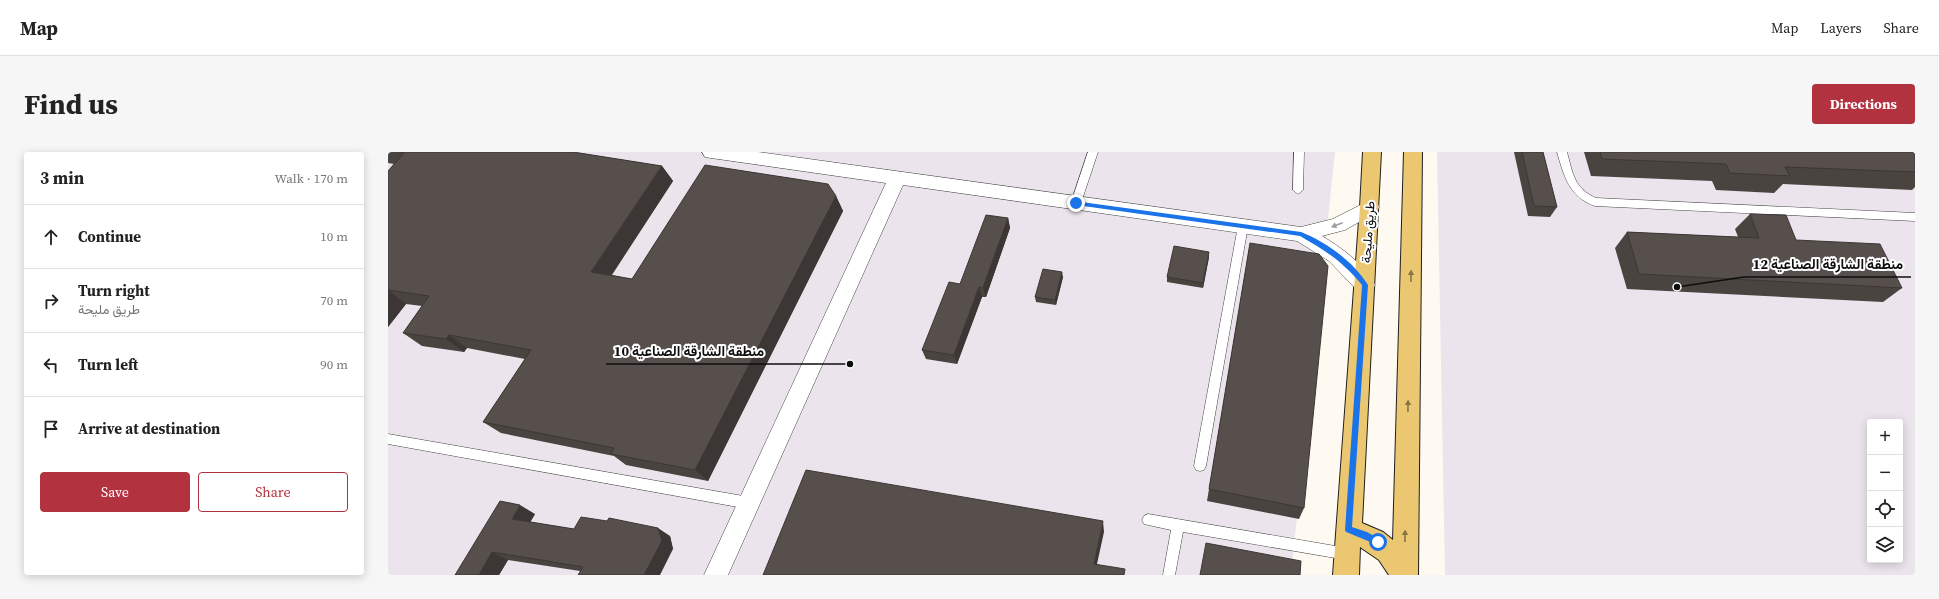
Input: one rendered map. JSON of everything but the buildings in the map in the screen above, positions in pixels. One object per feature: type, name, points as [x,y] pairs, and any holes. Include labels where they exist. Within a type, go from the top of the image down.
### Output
[{"type":"main road","name":"طريق مليحة","points":[[1346,575],[1370,207],[1372,152]]},
{"type":"main road","points":[[1403,575],[1413,152]]},
{"type":"main road","points":[[1349,530],[1364,534],[1378,542],[1390,553],[1403,575]]},
{"type":"street","points":[[711,152],[1301,234],[1330,250],[1343,260],[1365,285]]},
{"type":"street","points":[[716,575],[897,178]]},
{"type":"street","points":[[1301,234],[1338,225],[1370,207]]},
{"type":"lane","points":[[1076,203],[1093,152]]},
{"type":"lane","points":[[1298,190],[1299,152]]},
{"type":"lane","points":[[1562,152],[1571,185],[1580,195],[1595,202],[1915,217]]},
{"type":"lane","points":[[1200,466],[1243,226]]},
{"type":"lane","points":[[388,439],[749,503]]},
{"type":"lane","points":[[1148,520],[1347,554]]},
{"type":"lane","points":[[1169,575],[1178,525]]},
{"type":"shaded area","points":[[388,152],[1335,152],[1291,575],[388,575]]},
{"type":"shaded area","points":[[1437,152],[1915,152],[1915,575],[1445,575]]},
{"type":"place","name":"منطقة الشارقة الصناعية 12","points":[[1677,287]]},
{"type":"place","name":"منطقة الشارقة الصناعية 10","points":[[850,364]]},
{"type":"route","points":[[1076,203],[1301,234],[1330,250],[1343,260],[1354,272],[1365,285],[1349,530],[1364,534],[1378,542]]}]
